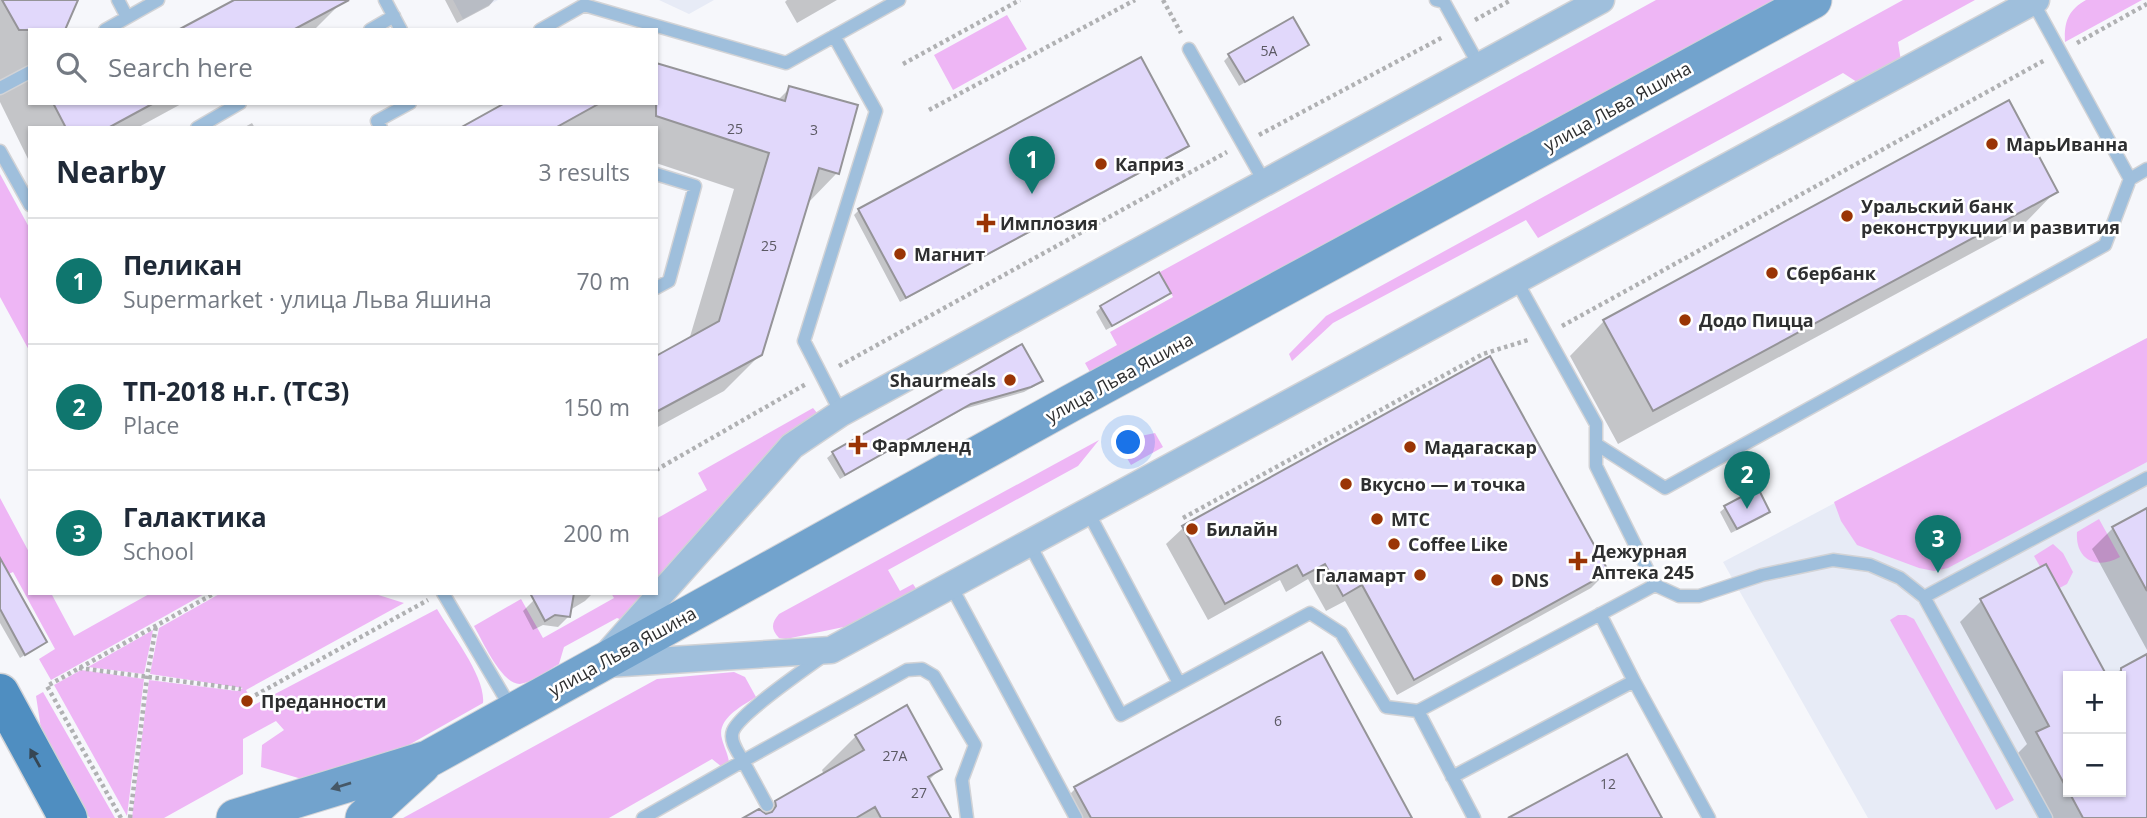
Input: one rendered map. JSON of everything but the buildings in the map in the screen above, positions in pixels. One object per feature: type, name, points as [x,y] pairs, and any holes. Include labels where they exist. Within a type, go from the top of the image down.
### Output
[{"type":"main road","name":"улица Льва Яшина","points":[[235,818],[428,759],[1083,396],[1812,0]]},
{"type":"main road","points":[[0,694],[68,818]]},
{"type":"main road","name":"улица Льва Яшина","points":[[364,818],[428,759]]},
{"type":"street","points":[[598,664],[792,446],[841,413],[1601,0]]},
{"type":"street","points":[[598,664],[831,650],[2035,1]]},
{"type":"lane","points":[[118,0],[127,17]]},
{"type":"lane","points":[[108,28],[158,0]]},
{"type":"lane","points":[[385,0],[400,28]]},
{"type":"lane","points":[[544,28],[584,5],[786,63],[899,0]]},
{"type":"lane","points":[[1436,0],[1444,2],[1480,67]]},
{"type":"lane","points":[[2035,1],[2130,179]]},
{"type":"lane","points":[[373,28],[394,16]]},
{"type":"lane","points":[[834,36],[876,111],[804,341],[841,413]]},
{"type":"lane","points":[[1189,49],[1265,183]]},
{"type":"lane","points":[[0,88],[28,73]]},
{"type":"lane","points":[[200,126],[237,105]]},
{"type":"lane","points":[[379,126],[377,121],[406,105]]},
{"type":"lane","points":[[0,150],[28,201]]},
{"type":"lane","points":[[1596,444],[1665,488],[2105,245],[2130,179],[2147,169]]},
{"type":"lane","points":[[658,175],[695,186],[669,281],[658,287]]},
{"type":"lane","points":[[1516,281],[1596,424],[1596,466],[1655,585],[1679,596],[1699,596],[1762,575],[1833,560],[1870,565],[1900,578],[1924,597],[2046,818]]},
{"type":"lane","points":[[1924,597],[2147,478]]},
{"type":"lane","points":[[1088,512],[1179,683]]},
{"type":"lane","points":[[1029,543],[1121,715],[1310,613],[1340,633],[1386,707],[1418,711],[1655,585]]},
{"type":"lane","points":[[951,586],[1076,818]]},
{"type":"lane","points":[[444,595],[513,711]]},
{"type":"lane","points":[[1601,614],[1634,681],[1709,818]]},
{"type":"lane","points":[[767,805],[733,743],[733,731],[744,716],[831,650]]},
{"type":"lane","points":[[643,818],[907,670],[922,669],[934,676],[975,745],[961,780],[967,818]]},
{"type":"lane","points":[[1452,777],[1634,681]]},
{"type":"lane","points":[[1418,711],[1474,818]]},
{"type":"path","points":[[903,64],[1020,0]]},
{"type":"path","points":[[929,110],[1135,0]]},
{"type":"path","points":[[1163,0],[1189,49]]},
{"type":"path","points":[[658,469],[822,375],[1242,144],[1511,0]]},
{"type":"path","points":[[1183,518],[1483,354],[1546,334],[2147,5]]},
{"type":"path","points":[[121,818],[47,686],[211,595]]},
{"type":"path","points":[[243,702],[430,600]]},
{"type":"path","points":[[130,818],[156,625]]},
{"type":"path","points":[[79,668],[241,689]]},
{"type":"shaded area","points":[[453,0],[498,0],[463,19]]},
{"type":"shaded area","points":[[659,0],[714,0],[689,14]]},
{"type":"shaded area","points":[[1656,0],[1775,0],[1091,374],[1085,363],[1117,345],[1110,332],[1173,297],[1160,272]]},
{"type":"shaded area","points":[[1903,0],[1975,0],[1898,42],[1901,61],[1860,84],[1843,73],[1538,238],[1526,220],[1333,323],[1292,361],[1289,354],[1326,316]]},
{"type":"shaded area","points":[[2086,0],[2142,0],[2065,42],[2068,17]]},
{"type":"shaded area","points":[[1007,15],[1027,49],[953,90],[934,55]]},
{"type":"shaded area","points":[[0,174],[28,225],[28,348],[0,297]]},
{"type":"shaded area","points":[[2147,338],[2147,818],[1868,818],[1723,562]]},
{"type":"shaded area","points":[[2147,338],[2147,462],[1948,568],[1934,571],[1857,545],[1841,521],[1834,502]]},
{"type":"shaded area","points":[[813,408],[818,414],[658,587],[658,518],[707,490],[698,473]]},
{"type":"shaded area","points":[[1155,433],[1163,447],[1131,465],[1117,441]]},
{"type":"shaded area","points":[[1099,440],[1078,466],[888,570],[900,591],[913,584],[919,593],[887,618],[786,639],[779,638],[774,632],[774,623],[779,614]]},
{"type":"shaded area","points":[[0,498],[28,550],[28,595],[52,595],[74,636],[147,595],[202,595],[51,680],[39,659],[55,649],[13,572],[0,578]]},
{"type":"shaded area","points":[[2099,519],[2120,557],[2103,563],[2084,556],[2077,542],[2077,532]]},
{"type":"shaded area","points":[[2053,544],[2063,553],[2073,572],[2067,584],[2054,591],[2034,556]]},
{"type":"shaded area","points":[[217,595],[378,595],[404,603],[246,690],[254,705],[437,609],[473,668],[479,681],[483,703],[338,785],[329,787],[261,767],[262,745],[284,730],[276,721],[243,739],[243,774],[164,818],[132,818],[149,680],[237,691],[243,688],[150,674],[159,628]]},
{"type":"shaded area","points":[[612,595],[650,595],[627,622],[617,618],[564,647],[559,664],[520,684],[513,682],[500,670],[474,626],[521,599],[543,638],[614,598]]},
{"type":"shaded area","points":[[1898,615],[1914,619],[2014,800],[1996,810],[1890,620]]},
{"type":"shaded area","points":[[153,630],[144,674],[88,667]]},
{"type":"shaded area","points":[[81,670],[144,679],[127,816],[54,685]]},
{"type":"shaded area","points":[[734,672],[745,677],[756,697],[726,719],[723,725],[722,739],[729,762],[722,767],[712,759],[609,818],[403,818],[657,679]]},
{"type":"shaded area","points":[[43,692],[115,818],[88,816],[42,735],[36,696]]},
{"type":"place","name":"МарьИванна","points":[[1992,144]]},
{"type":"place","name":"Каприз","points":[[1101,164]]},
{"type":"place","name":"Пеликан","points":[[1032,194]]},
{"type":"place","name":"Уральский банк реконструкции и развития","points":[[1847,216]]},
{"type":"place","name":"Имплозия","points":[[986,223]]},
{"type":"place","name":"Магнит","points":[[900,254]]},
{"type":"place","name":"Сбербанк","points":[[1772,273]]},
{"type":"place","name":"Додо Пицца","points":[[1685,320]]},
{"type":"place","name":"Shaurmeals","points":[[1010,380]]},
{"type":"place","name":"Фармленд","points":[[858,445]]},
{"type":"place","name":"Мадагаскар","points":[[1410,447]]},
{"type":"place","name":"Вкусно — и точка","points":[[1346,484]]},
{"type":"place","name":"ТП-2018 н.г. (ТСЗ)","points":[[1747,509]]},
{"type":"place","name":"МТС","points":[[1377,519]]},
{"type":"place","name":"Билайн","points":[[1192,529]]},
{"type":"place","name":"Coffee Like","points":[[1394,544]]},
{"type":"place","name":"Дежурная Аптека 245","points":[[1578,561]]},
{"type":"place","name":"Галактика","points":[[1938,573]]},
{"type":"place","name":"Галамарт","points":[[1420,575]]},
{"type":"place","name":"DNS","points":[[1497,580]]},
{"type":"place","name":"Преданности","points":[[247,701]]}]
